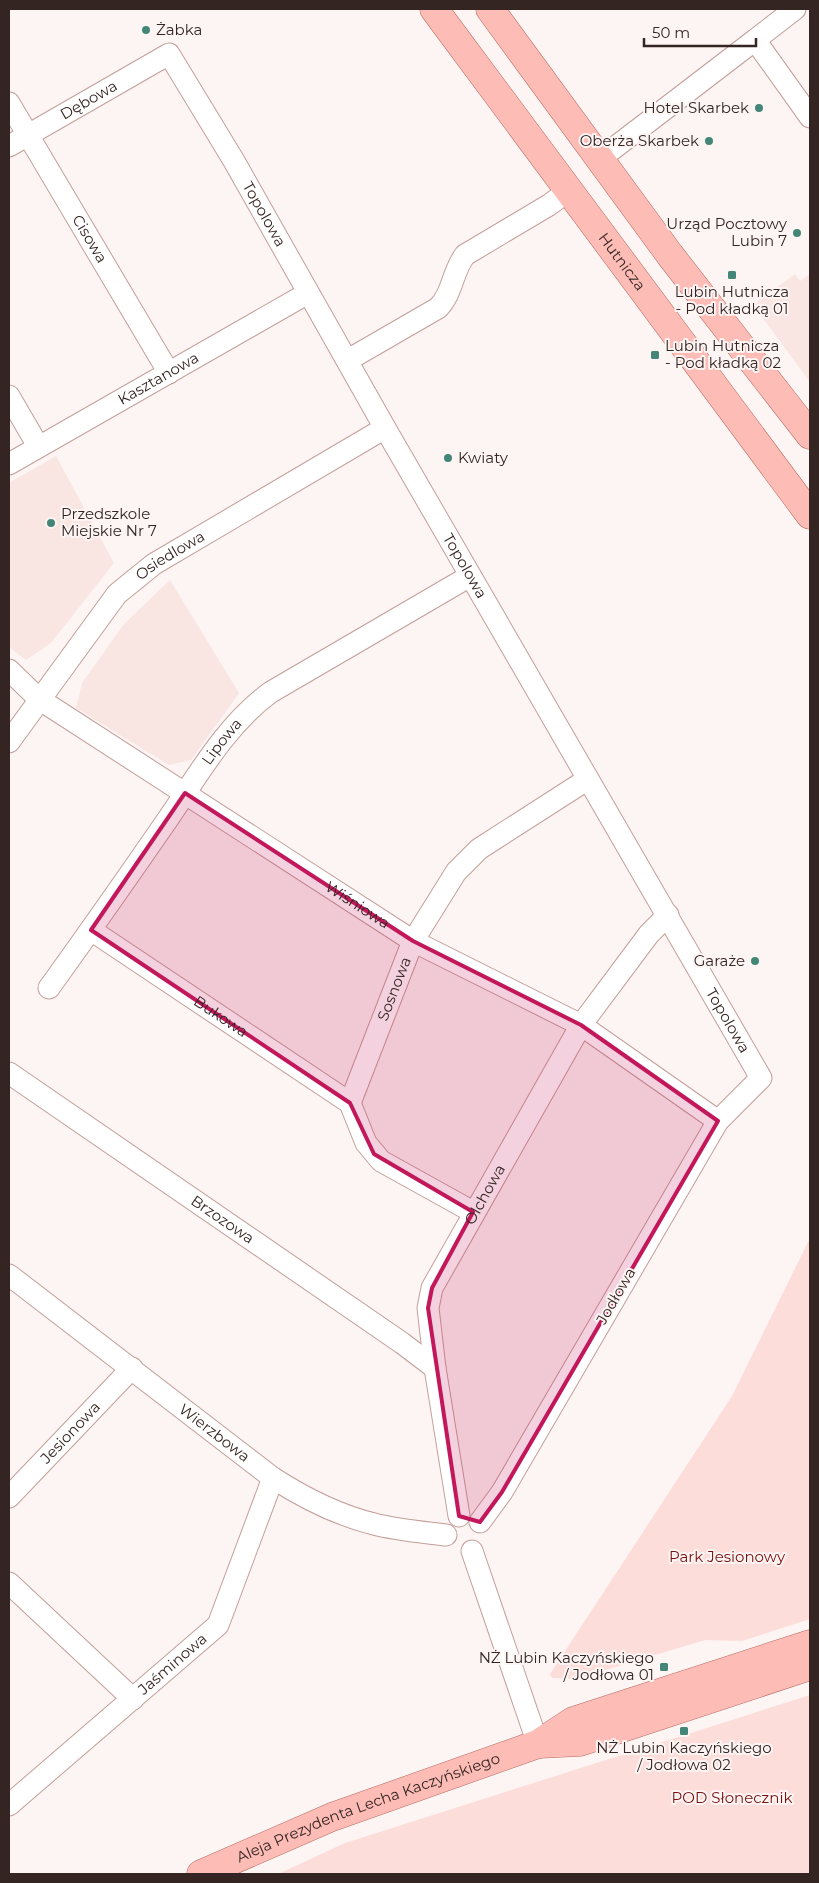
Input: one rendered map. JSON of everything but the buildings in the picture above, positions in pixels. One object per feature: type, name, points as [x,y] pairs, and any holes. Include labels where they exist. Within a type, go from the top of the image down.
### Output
[{"type":"main road","name":"Hutnicza","points":[[434,9],[810,515]]},
{"type":"main road","points":[[490,9],[601,158],[670,255],[810,435]]},
{"type":"main road","name":"Aleja Prezydenta Lecha Kaczyńskiego","points":[[201,1874],[332,1817],[538,1744],[573,1721],[810,1644]]},
{"type":"main road","name":"Aleja Prezydenta Lecha Kaczyńskiego","points":[[538,1744],[580,1742],[810,1666]]},
{"type":"street","points":[[601,158],[795,9]]},
{"type":"street","points":[[755,40],[810,117]]},
{"type":"street","name":"Dębowa","points":[[18,140],[169,54]]},
{"type":"street","name":"Topolowa","points":[[169,54],[348,360],[470,576],[761,1078]]},
{"type":"street","name":"Cisowa","points":[[9,103],[18,140],[169,374]]},
{"type":"street","points":[[348,360],[438,308],[446,301],[458,264],[465,255],[568,191]]},
{"type":"street","name":"Kasztanowa","points":[[9,464],[308,293]]},
{"type":"street","points":[[9,396],[38,446]]},
{"type":"street","name":"Osiedlowa","points":[[9,742],[38,698],[117,594],[154,564],[385,428]]},
{"type":"street","name":"Lipowa","points":[[48,988],[91,930],[185,793],[236,723],[252,706],[271,692],[470,576]]},
{"type":"street","name":"Wiśniowa","points":[[9,670],[38,698],[413,941],[581,1025],[718,1121]]},
{"type":"street","name":"Sosnowa","points":[[350,1103],[413,941],[456,872],[479,849],[588,779]]},
{"type":"street","name":"Olchowa","points":[[459,1516],[435,1368],[428,1308],[432,1288],[473,1212],[581,1025],[649,934],[668,915]]},
{"type":"street","name":"Bukowa","points":[[91,930],[350,1103]]},
{"type":"street","name":"Brzozowa","points":[[9,1073],[394,1337],[435,1368]]},
{"type":"street","name":"Jodłowa","points":[[480,1522],[502,1492],[718,1121],[761,1078]]},
{"type":"street","points":[[350,1103],[366,1142],[381,1161],[473,1212]]},
{"type":"street","name":"Wierzbowa","points":[[9,1275],[273,1478],[302,1497],[345,1516],[374,1524],[446,1536]]},
{"type":"street","name":"Jesionowa","points":[[9,1497],[132,1368]]},
{"type":"street","name":"Jaśminowa","points":[[9,1805],[218,1625],[273,1478]]},
{"type":"street","points":[[459,1516],[474,1517],[480,1522],[483,1530],[483,1539],[478,1546],[472,1551],[458,1551],[452,1548],[446,1536],[449,1524],[459,1516]]},
{"type":"street","points":[[472,1551],[538,1744]]},
{"type":"street","points":[[9,1583],[132,1699]]},
{"type":"highlighted area","points":[[185,793],[413,941],[581,1025],[718,1121],[502,1492],[480,1522],[459,1516],[428,1308],[432,1288],[473,1212],[374,1154],[350,1103],[91,930]]},
{"type":"shaded area","points":[[795,274],[800,281],[810,274],[810,382],[753,305]]},
{"type":"shaded area","name":"Przedszkole Miejskie Nr 7","points":[[56,456],[114,563],[51,643],[26,660],[9,647],[9,483]]},
{"type":"shaded area","points":[[170,580],[239,693],[191,760],[169,765],[76,708],[82,683],[124,624]]},
{"type":"green space","name":"Park Jesionowy","points":[[810,1238],[810,1619],[742,1641],[705,1640],[576,1679],[552,1678],[550,1674],[732,1396]]},
{"type":"green space","name":"POD Słonecznik","points":[[810,1695],[810,1874],[278,1874],[345,1843]]},
{"type":"place","name":"Żabka","points":[[146,30]]},
{"type":"place","name":"Hotel Skarbek","points":[[759,108]]},
{"type":"place","name":"Oberża Skarbek","points":[[709,141]]},
{"type":"place","name":"Urząd Pocztowy Lubin 7","points":[[797,233]]},
{"type":"place","name":"Lubin Hutnicza - Pod kładką 01","points":[[732,275]]},
{"type":"place","name":"Lubin Hutnicza - Pod kładką 02","points":[[655,355]]},
{"type":"place","name":"Kwiaty","points":[[448,458]]},
{"type":"place","name":"Przedszkole Miejskie Nr 7","points":[[51,523]]},
{"type":"place","name":"Garaże","points":[[755,961]]},
{"type":"place","name":"NŻ Lubin Kaczyńskiego / Jodłowa 01","points":[[664,1667]]},
{"type":"place","name":"NŻ Lubin Kaczyńskiego / Jodłowa 02","points":[[684,1731]]}]
